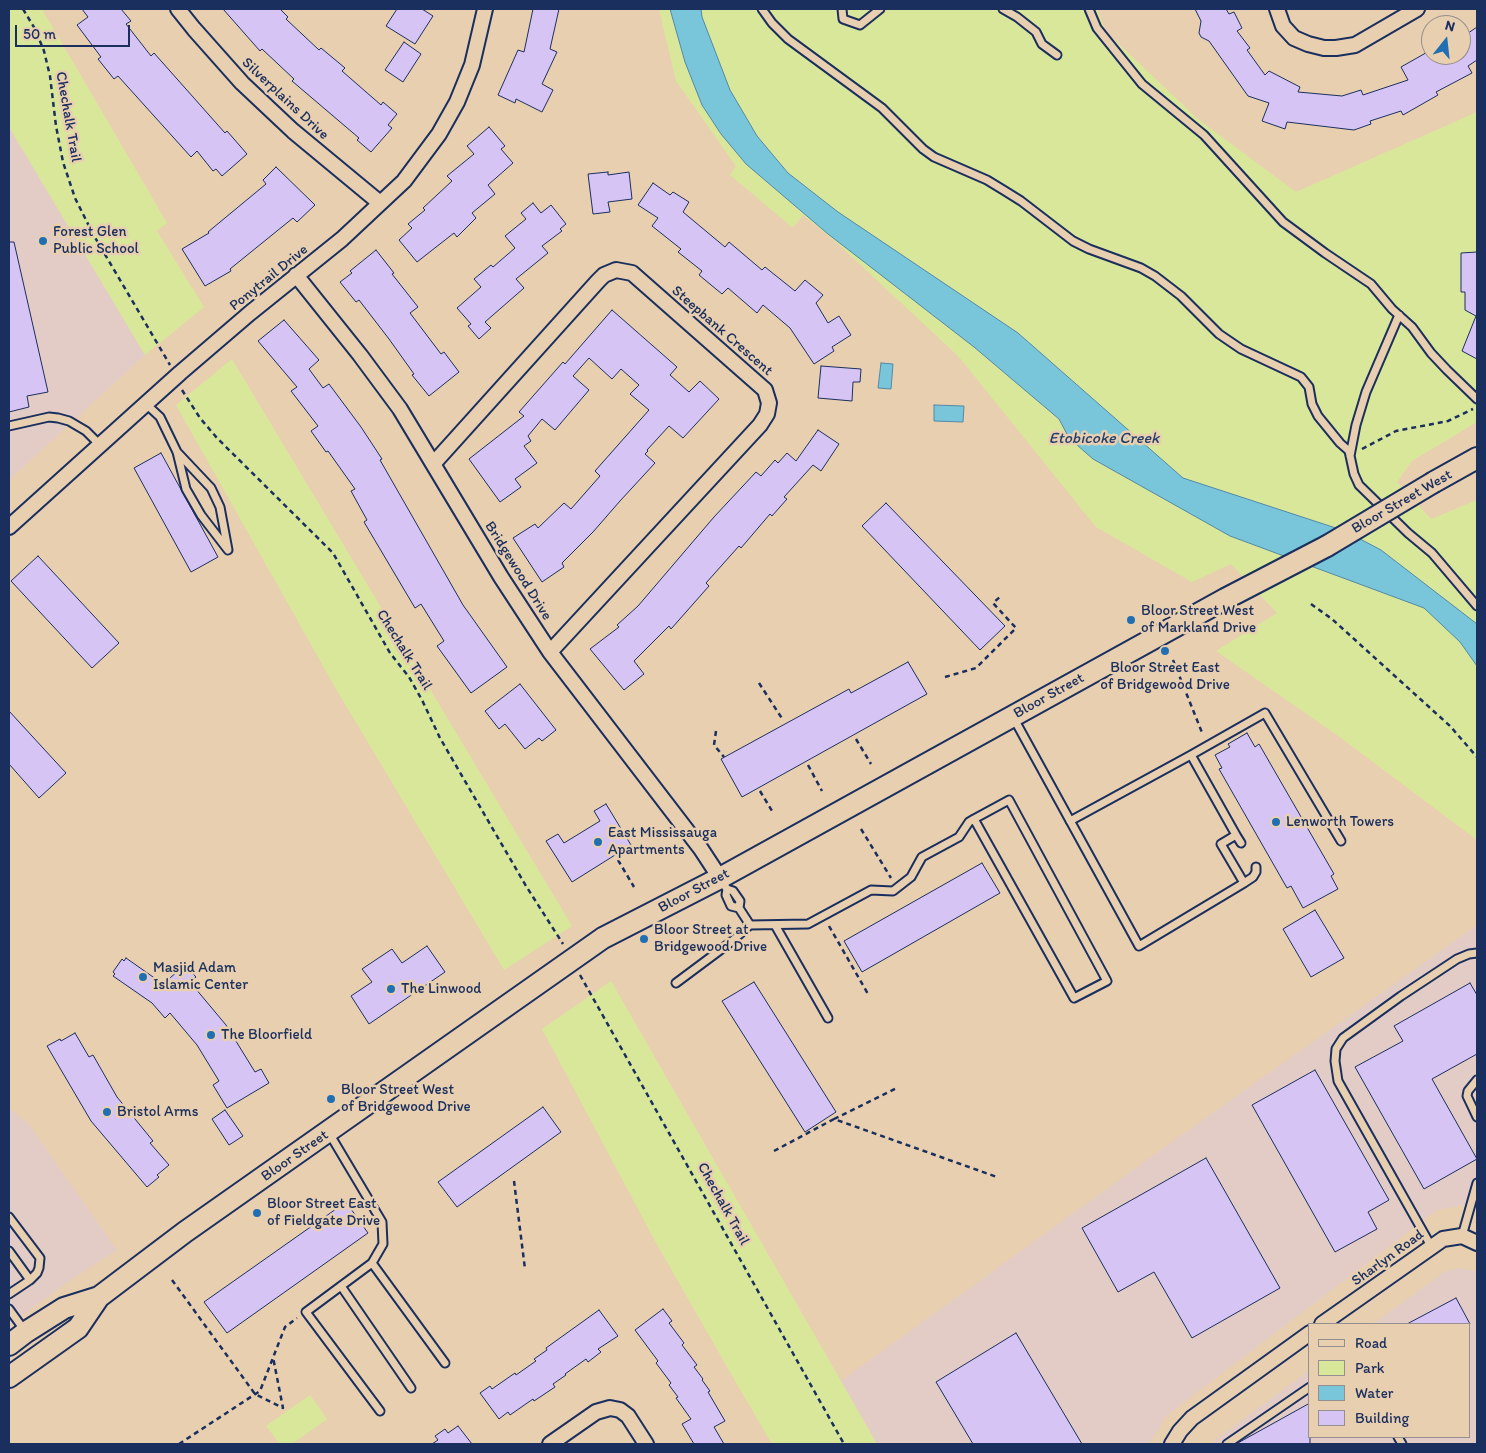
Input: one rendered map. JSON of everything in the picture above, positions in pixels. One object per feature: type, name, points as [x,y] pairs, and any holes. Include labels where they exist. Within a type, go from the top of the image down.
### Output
[{"type":"main road","name":"Bloor Street West","points":[[1327,546],[1477,458]]},
{"type":"main road","name":"Bloor Street","points":[[9,1377],[78,1328],[99,1297],[185,1232],[603,938],[723,884],[1013,717],[1225,598],[1327,546]]},
{"type":"main road","name":"Bloor Street","points":[[9,1345],[64,1308],[99,1297]]},
{"type":"street","name":"Silverplains Drive","points":[[178,9],[242,83],[293,131],[380,203]]},
{"type":"street","name":"Ponytrail Drive","points":[[9,528],[146,404],[250,313],[342,239],[404,181],[439,134],[457,102],[472,65],[485,9]]},
{"type":"street","points":[[1277,9],[1283,26],[1294,38],[1308,44],[1336,48],[1355,45],[1418,9]]},
{"type":"street","name":"Steepbank Crescent","points":[[434,463],[598,281],[604,275],[616,270],[632,273],[765,390],[769,404],[767,414],[760,425],[550,652]]},
{"type":"street","name":"Bridgewood Drive","points":[[296,275],[360,355],[400,409],[501,577],[550,652],[701,849],[723,884]]},
{"type":"street","points":[[1462,1236],[1477,1243]]},
{"type":"street","name":"Sharlyn Road","points":[[1326,1323],[1431,1246],[1443,1239],[1462,1236]]},
{"type":"street","points":[[1172,1444],[1180,1431],[1192,1418],[1308,1334]]},
{"type":"street","points":[[550,1444],[596,1412],[610,1408],[620,1410],[628,1416],[646,1444]]},
{"type":"lane","points":[[762,9],[772,24],[788,38],[882,108],[923,149],[934,157],[987,180],[1022,201],[1073,242],[1141,268],[1155,276],[1181,296],[1219,334],[1241,349],[1301,377],[1309,387],[1312,404],[1318,416],[1349,451],[1354,474],[1359,485],[1408,533],[1432,553],[1477,606]]},
{"type":"lane","points":[[842,9],[843,18],[860,25],[880,9]]},
{"type":"lane","points":[[1003,9],[1036,32],[1042,44],[1057,54]]},
{"type":"lane","points":[[1089,9],[1097,28],[1142,84],[1204,135],[1283,222],[1325,254],[1371,284],[1412,327],[1431,353],[1477,398]]},
{"type":"lane","points":[[1350,456],[1356,425],[1366,392],[1399,315]]},
{"type":"lane","points":[[146,404],[160,417],[177,452],[186,489],[201,515],[228,550],[220,507],[211,488],[177,452]]},
{"type":"lane","points":[[9,426],[49,417],[58,418],[69,421],[86,431],[100,445]]},
{"type":"lane","points":[[1070,821],[1265,713],[1341,841]]},
{"type":"lane","points":[[1013,717],[1139,946],[1253,877],[1256,867]]},
{"type":"lane","points":[[1191,755],[1241,843]]},
{"type":"lane","points":[[676,983],[731,942],[750,925],[808,924],[871,890],[893,891],[911,877],[922,857],[960,837],[969,822],[974,819],[1009,800],[1107,981],[1074,998],[974,819]]},
{"type":"lane","points":[[1236,835],[1221,844],[1244,883]]},
{"type":"lane","points":[[723,884],[731,906],[739,908],[750,925]]},
{"type":"lane","points":[[775,925],[828,1018]]},
{"type":"lane","points":[[1431,1246],[1338,1081],[1335,1061],[1336,1049],[1343,1038],[1401,996],[1457,959],[1477,952]]},
{"type":"lane","points":[[1477,1080],[1466,1096],[1477,1117]]},
{"type":"lane","points":[[328,1132],[382,1222],[384,1244],[372,1263],[306,1312],[380,1411]]},
{"type":"lane","points":[[1462,1236],[1477,1183]]},
{"type":"lane","points":[[9,1217],[40,1258],[40,1268],[37,1273],[9,1294]]},
{"type":"lane","points":[[9,1251],[30,1280]]},
{"type":"lane","points":[[372,1263],[446,1363]]},
{"type":"lane","points":[[340,1286],[411,1388]]},
{"type":"lane","points":[[9,1309],[26,1332]]},
{"type":"lane","points":[[1227,1444],[1308,1389]]},
{"type":"path","name":"Chechalk Trail","points":[[23,9],[35,29],[44,51],[50,76],[56,126],[63,162],[75,198],[93,234],[166,358]]},
{"type":"path","name":"Chechalk Trail","points":[[186,395],[200,418],[217,438],[333,553],[390,653],[409,677],[440,738],[564,946]]},
{"type":"path","points":[[1350,456],[1396,431],[1448,421],[1477,407]]},
{"type":"path","points":[[945,677],[976,668],[1016,628],[993,603],[1001,596]]},
{"type":"path","points":[[1311,604],[1332,618],[1450,726],[1477,757]]},
{"type":"path","points":[[1173,660],[1208,746]]},
{"type":"path","points":[[759,683],[784,720]]},
{"type":"path","points":[[716,731],[714,745],[724,757]]},
{"type":"path","points":[[856,739],[870,764]]},
{"type":"path","points":[[808,765],[822,791]]},
{"type":"path","points":[[760,791],[772,811]]},
{"type":"path","points":[[861,829],[897,888]]},
{"type":"path","points":[[618,860],[634,888]]},
{"type":"path","points":[[824,916],[868,994]]},
{"type":"path","name":"Chechalk Trail","points":[[580,975],[844,1444]]},
{"type":"path","points":[[774,1151],[834,1118],[898,1088]]},
{"type":"path","points":[[834,1118],[997,1177]]},
{"type":"path","points":[[514,1181],[525,1269]]},
{"type":"path","points":[[172,1280],[255,1394],[283,1408],[274,1357]]},
{"type":"path","points":[[179,1444],[260,1391],[285,1327],[306,1312]]},
{"type":"shaded area","name":"Forest Glen Public School","points":[[9,127],[145,355],[9,480]]},
{"type":"shaded area","points":[[1477,925],[1477,1210],[1465,1205],[1437,1210],[1166,1416],[1149,1444],[877,1444],[841,1381],[1162,1149]]},
{"type":"shaded area","points":[[9,1108],[28,1123],[117,1250],[75,1277],[9,1325]]},
{"type":"shaded area","points":[[1459,1268],[1475,1271],[1477,1274],[1477,1444],[1213,1444],[1216,1439],[1308,1371],[1308,1438],[1471,1438],[1471,1323],[1374,1323],[1444,1272]]},
{"type":"green space","points":[[9,9],[42,9],[167,223],[157,231],[204,307],[145,355],[9,127]]},
{"type":"green space","points":[[659,9],[1097,9],[1106,32],[1199,120],[1296,192],[1477,112],[1477,422],[1412,461],[1397,482],[1431,519],[1477,500],[1477,840],[1341,738],[1216,651],[1277,613],[1231,564],[1192,582],[1096,527],[959,357],[836,242],[803,215],[793,228],[730,175],[736,166],[676,81]]},
{"type":"green space","points":[[232,359],[572,926],[504,970],[336,689],[176,405]]},
{"type":"green space","points":[[611,981],[877,1444],[772,1444],[738,1386],[655,1241],[542,1029]]},
{"type":"green space","points":[[310,1395],[327,1419],[292,1444],[280,1444],[266,1426]]},
{"type":"water","name":"Etobicoke Creek","points":[[670,9],[701,9],[702,17],[730,90],[757,136],[788,173],[838,212],[1018,333],[1183,478],[1345,531],[1381,550],[1477,624],[1477,666],[1460,642],[1424,608],[1230,536],[1093,459],[1069,438],[1059,419],[974,347],[828,234],[746,164],[721,134],[702,105],[685,62]]},
{"type":"water","points":[[881,363],[893,364],[891,389],[878,388]]},
{"type":"water","points":[[934,405],[964,406],[963,422],[934,421]]},
{"type":"building","points":[[82,9],[121,9],[131,21],[126,24],[151,56],[154,53],[225,133],[227,131],[247,154],[222,176],[216,169],[213,171],[197,151],[191,157],[118,76],[114,79],[98,59],[101,57],[77,25],[88,17]]},
{"type":"building","points":[[223,9],[280,9],[288,17],[286,19],[319,50],[321,48],[345,68],[342,71],[381,105],[383,102],[397,114],[388,125],[392,128],[371,152],[357,140],[359,138],[292,81],[294,79],[262,49],[260,51]]},
{"type":"building","points":[[397,9],[422,9],[433,16],[415,44],[386,26]]},
{"type":"building","points":[[533,9],[559,9],[550,49],[557,52],[542,84],[553,90],[542,112],[516,99],[515,103],[498,95],[518,50],[524,52]]},
{"type":"building","points":[[1195,9],[1226,9],[1229,14],[1234,12],[1242,28],[1237,31],[1250,48],[1247,50],[1265,75],[1269,71],[1300,87],[1298,92],[1342,96],[1361,90],[1363,95],[1408,80],[1401,67],[1421,56],[1421,65],[1470,65],[1468,66],[1472,73],[1436,92],[1438,95],[1403,115],[1401,111],[1370,121],[1371,124],[1354,130],[1287,122],[1285,129],[1262,121],[1269,103],[1248,96],[1209,41],[1201,37],[1199,33],[1201,21]]},
{"type":"building","points":[[1477,27],[1477,60],[1471,64],[1471,31]]},
{"type":"building","points":[[404,42],[421,54],[403,82],[385,70]]},
{"type":"building","points":[[489,127],[505,146],[501,149],[513,163],[488,185],[495,194],[472,213],[476,218],[457,237],[454,233],[417,262],[399,240],[412,228],[408,224],[425,210],[423,208],[452,181],[447,176],[474,154],[467,146]]},
{"type":"building","points":[[276,167],[315,205],[297,222],[293,218],[230,269],[231,271],[205,286],[182,249],[209,233],[266,184],[263,180]]},
{"type":"building","points":[[608,172],[608,175],[629,172],[632,199],[608,202],[610,212],[593,214],[588,174]]},
{"type":"building","points":[[653,183],[670,195],[673,192],[689,202],[683,212],[725,247],[729,242],[762,270],[765,267],[795,291],[805,280],[823,295],[816,303],[828,323],[839,316],[851,335],[832,347],[834,351],[814,364],[790,328],[763,305],[757,313],[728,288],[722,294],[699,275],[702,271],[678,252],[681,249],[652,226],[658,218],[638,205]]},
{"type":"building","points":[[533,203],[541,213],[551,205],[566,224],[560,229],[562,231],[542,246],[548,253],[516,279],[524,288],[485,322],[491,328],[479,339],[468,326],[471,324],[457,308],[481,287],[474,279],[491,265],[493,267],[515,248],[505,236],[526,219],[521,213]]},
{"type":"building","points":[[9,242],[14,242],[48,392],[27,396],[29,407],[9,412]]},
{"type":"building","points":[[376,250],[418,307],[410,313],[441,354],[444,352],[459,372],[429,396],[359,300],[356,302],[340,282],[352,273],[350,271]]},
{"type":"building","points":[[1477,252],[1477,359],[1462,351],[1476,316],[1465,310],[1465,292],[1461,292],[1461,253]]},
{"type":"building","points":[[612,310],[677,367],[670,375],[689,392],[700,381],[719,399],[683,438],[669,426],[645,454],[655,463],[593,532],[562,563],[564,567],[542,582],[513,538],[535,524],[538,528],[564,503],[571,509],[600,476],[595,471],[649,410],[630,394],[639,385],[621,369],[612,379],[589,358],[573,376],[589,390],[555,430],[542,419],[528,436],[531,441],[524,446],[537,463],[515,479],[521,487],[500,502],[469,459],[524,416],[519,412],[563,362],[565,364]]},
{"type":"building","points":[[284,320],[319,360],[309,369],[323,388],[329,384],[361,427],[382,459],[380,460],[463,605],[507,667],[471,693],[437,646],[444,641],[421,604],[415,608],[364,522],[367,520],[351,491],[355,489],[311,431],[318,426],[291,391],[297,387],[258,341]]},
{"type":"building","points":[[821,366],[861,369],[860,382],[853,382],[852,401],[818,398]]},
{"type":"building","points":[[818,430],[839,444],[821,471],[813,465],[784,497],[787,499],[772,516],[770,514],[741,548],[739,546],[706,583],[709,586],[671,629],[669,626],[634,661],[644,674],[624,690],[590,649],[619,627],[617,625],[638,606],[714,517],[756,472],[761,476],[775,460],[778,463],[787,453],[796,461]]},
{"type":"building","points":[[161,453],[218,557],[191,572],[134,468]]},
{"type":"building","points":[[886,503],[1005,626],[980,650],[862,526]]},
{"type":"building","points":[[38,556],[119,643],[92,668],[11,581]]},
{"type":"building","points":[[908,662],[927,694],[742,797],[721,759],[849,689],[851,693]]},
{"type":"building","points":[[520,684],[556,730],[542,741],[539,738],[525,749],[505,724],[499,729],[485,711]]},
{"type":"building","points":[[9,711],[66,773],[39,798],[9,764]]},
{"type":"building","name":"Lenworth Towers","points":[[1247,733],[1255,747],[1259,744],[1334,874],[1331,876],[1338,889],[1303,908],[1291,886],[1287,888],[1219,769],[1222,768],[1215,755],[1230,747],[1228,744]]},
{"type":"building","name":"East Mississauga Apartments","points":[[606,804],[631,845],[572,882],[546,841],[558,834],[564,843],[600,821],[594,811]]},
{"type":"building","points":[[982,863],[1000,893],[862,972],[844,941]]},
{"type":"building","points":[[1315,910],[1344,958],[1311,977],[1283,929]]},
{"type":"building","name":"The Linwood","points":[[427,946],[445,972],[369,1024],[351,996],[372,982],[362,969],[392,949],[402,963]]},
{"type":"building","name":"The Bloorfield","points":[[126,958],[163,984],[185,965],[196,977],[190,982],[226,1025],[255,1072],[261,1069],[269,1083],[227,1108],[213,1085],[219,1081],[197,1045],[170,1013],[165,1018],[152,1003],[113,976],[115,974],[113,972],[122,959],[124,961]]},
{"type":"building","points":[[754,982],[836,1112],[805,1132],[722,1001]]},
{"type":"building","points":[[1470,983],[1477,995],[1477,1054],[1432,1079],[1477,1159],[1424,1189],[1355,1067],[1403,1041],[1394,1026]]},
{"type":"building","name":"Bristol Arms","points":[[75,1033],[89,1057],[93,1055],[117,1097],[153,1141],[150,1143],[169,1165],[147,1187],[91,1121],[47,1046]]},
{"type":"building","points":[[1315,1070],[1389,1200],[1368,1212],[1377,1229],[1335,1252],[1252,1105]]},
{"type":"building","points":[[543,1107],[561,1132],[457,1207],[438,1182]]},
{"type":"building","points":[[225,1110],[243,1136],[229,1145],[212,1119]]},
{"type":"building","points":[[1206,1158],[1280,1288],[1192,1338],[1154,1272],[1118,1292],[1082,1228]]},
{"type":"building","points":[[346,1202],[368,1233],[227,1333],[204,1302]]},
{"type":"building","points":[[1456,1298],[1469,1323],[1409,1323]]},
{"type":"building","points":[[663,1309],[672,1321],[669,1323],[684,1343],[682,1345],[697,1365],[694,1367],[710,1391],[708,1392],[725,1421],[714,1427],[724,1444],[694,1444],[682,1424],[691,1419],[676,1398],[678,1397],[669,1385],[671,1383],[656,1363],[658,1361],[635,1330]]},
{"type":"building","points":[[599,1310],[618,1336],[598,1349],[601,1352],[588,1362],[586,1359],[565,1374],[553,1384],[555,1387],[510,1415],[508,1412],[499,1419],[480,1393],[490,1386],[492,1389],[515,1373],[516,1375],[536,1361],[534,1359],[547,1350],[546,1348]]},
{"type":"building","points":[[1016,1333],[1082,1444],[973,1444],[936,1382]]},
{"type":"building","points":[[1308,1404],[1308,1438],[1310,1438],[1310,1444],[1236,1444]]},
{"type":"building","points":[[458,1426],[472,1444],[432,1444],[438,1440],[435,1436],[445,1429],[448,1433]]},
{"type":"place","name":"Forest Glen Public School","points":[[43,241]]},
{"type":"place","name":"Bloor Street West of Markland Drive","points":[[1131,620]]},
{"type":"place","name":"Bloor Street East of Bridgewood Drive","points":[[1165,651]]},
{"type":"place","name":"Lenworth Towers","points":[[1276,822]]},
{"type":"place","name":"East Mississauga Apartments","points":[[598,842]]},
{"type":"place","name":"Bloor Street at Bridgewood Drive","points":[[644,939]]},
{"type":"place","name":"Masjid Adam Islamic Center","points":[[143,977]]},
{"type":"place","name":"The Linwood","points":[[391,989]]},
{"type":"place","name":"The Bloorfield","points":[[211,1035]]},
{"type":"place","name":"Bloor Street West of Bridgewood Drive","points":[[331,1099]]},
{"type":"place","name":"Bristol Arms","points":[[107,1112]]},
{"type":"place","name":"Bloor Street East of Fieldgate Drive","points":[[257,1213]]}]
